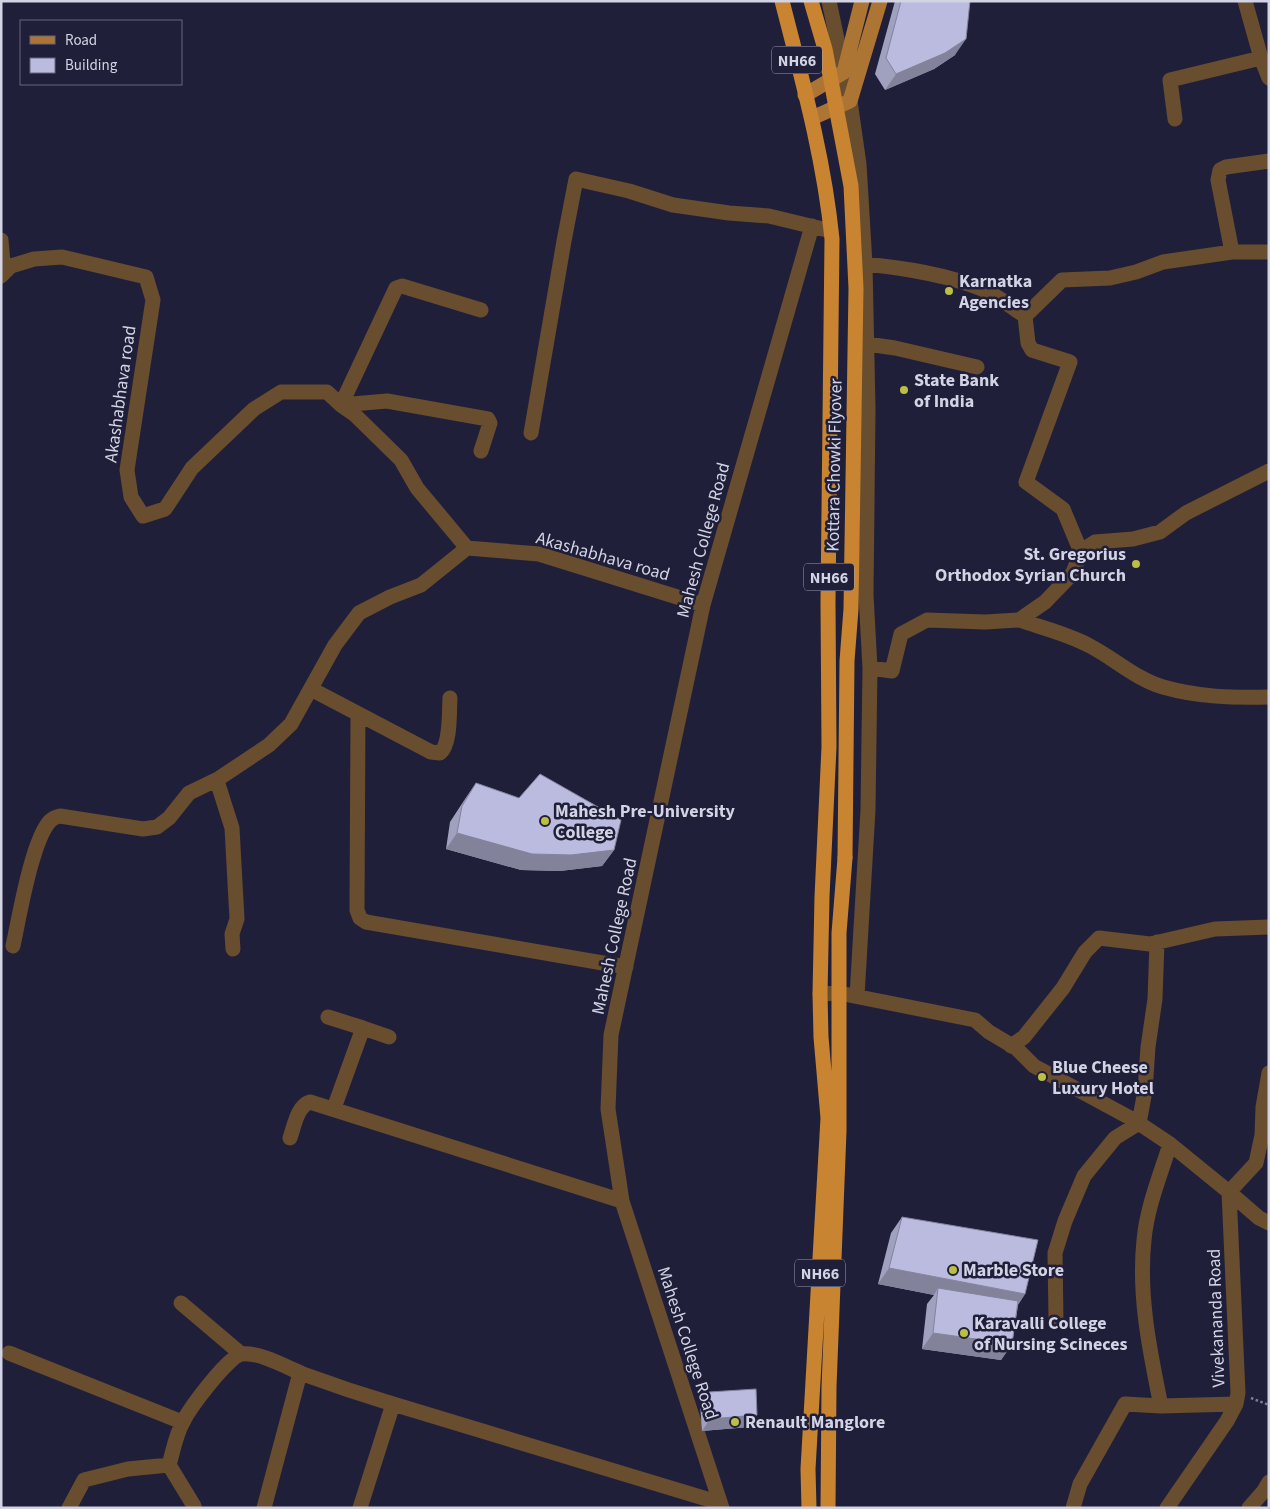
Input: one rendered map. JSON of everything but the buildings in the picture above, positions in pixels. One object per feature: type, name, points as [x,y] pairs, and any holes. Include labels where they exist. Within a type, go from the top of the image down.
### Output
[{"type":"highway","name":"NH66","points":[[782,1],[812,118],[829,207],[831,231],[828,602],[829,747],[822,897],[820,994],[821,1037],[828,1118],[808,1469],[809,1508]]},
{"type":"highway","name":"Kottara Chowki Flyover","points":[[811,1],[825,49],[851,186],[856,288],[851,609],[847,661],[845,858],[839,934],[839,993]]},
{"type":"highway","name":"NH66","points":[[828,1508],[829,1387],[839,1131],[839,993]]},
{"type":"main road","points":[[805,95],[844,72],[862,1]]},
{"type":"main road","points":[[812,118],[850,101],[880,1]]},
{"type":"street","points":[[829,1],[850,101],[859,164],[865,264],[868,409],[866,594],[870,668],[868,810],[857,996]]},
{"type":"street","points":[[1245,1],[1261,58],[1269,78]]},
{"type":"street","points":[[1174,119],[1170,80],[1261,58]]},
{"type":"street","points":[[1232,252],[1218,180],[1220,170],[1226,167],[1269,161]]},
{"type":"street","points":[[531,433],[576,179],[629,191],[673,205],[729,213],[769,216],[831,231]]},
{"type":"street","name":"Mahesh College Road","points":[[721,1505],[622,1201],[608,1109],[611,1035],[703,605],[812,226]]},
{"type":"street","points":[[1,240],[3,275]]},
{"type":"street","points":[[1081,552],[1062,509],[1026,482],[1070,362],[1032,350],[1025,332],[1025,316],[1062,280],[1110,278],[1136,272],[1163,262],[1232,252],[1269,252]]},
{"type":"street","name":"Akashabhava road","points":[[3,275],[11,266],[34,259],[62,257],[146,278],[153,300],[126,470],[131,497],[144,516],[165,510],[192,468],[254,409],[281,392],[326,392],[354,414],[401,460],[417,488],[467,548],[539,554],[703,605]]},
{"type":"street","points":[[865,264],[903,268],[984,289],[1025,316]]},
{"type":"street","points":[[341,405],[396,288],[402,286],[481,310]]},
{"type":"street","points":[[867,344],[895,348],[977,367]]},
{"type":"street","points":[[341,405],[387,401],[488,419],[490,422],[481,451]]},
{"type":"street","points":[[1019,620],[1045,602],[1074,573],[1081,552],[1095,542],[1133,539],[1160,532],[1186,513],[1269,471]]},
{"type":"street","points":[[13,946],[32,859],[42,834],[50,821],[60,816],[143,828],[157,827],[169,818],[189,793],[218,779],[269,745],[282,734],[291,724],[334,644],[359,613],[390,597],[421,585],[467,548]]},
{"type":"street","points":[[870,668],[892,671],[900,634],[927,620],[986,622],[1019,620],[1055,631],[1089,646],[1138,676],[1162,687],[1197,695],[1241,698],[1269,697]]},
{"type":"street","points":[[311,689],[430,752],[440,753],[447,741],[450,698]]},
{"type":"street","points":[[358,714],[357,910],[360,918],[366,922],[626,967]]},
{"type":"street","points":[[218,779],[232,828],[237,919],[232,934],[233,949]]},
{"type":"street","points":[[1011,1046],[1024,1037],[1063,988],[1085,952],[1099,938],[1150,944],[1215,929],[1269,927]]},
{"type":"street","points":[[1056,1320],[1055,1253],[1065,1220],[1084,1176],[1115,1138],[1139,1124],[1145,1091],[1148,1047],[1155,998],[1157,942]]},
{"type":"street","points":[[820,994],[839,993],[857,996],[975,1020],[988,1032],[1011,1046],[1034,1066],[1139,1124],[1170,1144],[1259,1218],[1269,1223]]},
{"type":"street","points":[[328,1017],[389,1036]]},
{"type":"street","points":[[334,1108],[363,1028]]},
{"type":"street","points":[[1229,1192],[1256,1163],[1262,1135],[1263,1107],[1269,1073]]},
{"type":"street","points":[[290,1138],[301,1108],[305,1103],[310,1102],[334,1108],[622,1201]]},
{"type":"street","points":[[1161,1406],[1151,1358],[1143,1285],[1144,1240],[1150,1207],[1170,1144]]},
{"type":"street","name":"Vivekananda Road","points":[[1166,1508],[1227,1421],[1237,1399],[1229,1192]]},
{"type":"street","points":[[181,1303],[240,1354]]},
{"type":"street","points":[[9,1353],[182,1422]]},
{"type":"street","points":[[194,1508],[169,1465],[182,1422],[216,1376],[232,1358],[240,1354],[258,1356],[300,1373],[393,1404],[721,1505]]},
{"type":"street","points":[[264,1508],[300,1373]]},
{"type":"street","points":[[1073,1508],[1080,1484],[1124,1404],[1161,1406],[1237,1399]]},
{"type":"street","points":[[360,1508],[393,1404]]},
{"type":"street","points":[[69,1508],[84,1480],[128,1469],[169,1465]]},
{"type":"street","points":[[1249,1508],[1269,1482]]},
{"type":"path","points":[[1237,1399],[1269,1404]]},
{"type":"place","name":"Karnatka Agencies","points":[[949,291]]},
{"type":"place","name":"State Bank of India","points":[[904,390]]},
{"type":"place","name":"St. Gregorius Orthodox Syrian Church","points":[[1136,564]]},
{"type":"place","name":"Mahesh Pre-University College","points":[[545,821]]},
{"type":"place","name":"Blue Cheese Luxury Hotel","points":[[1042,1077]]},
{"type":"place","name":"Marble Store","points":[[953,1270]]},
{"type":"place","name":"Karavalli College of Nursing Scineces","points":[[964,1333]]},
{"type":"place","name":"Renault Manglore","points":[[735,1422]]}]
